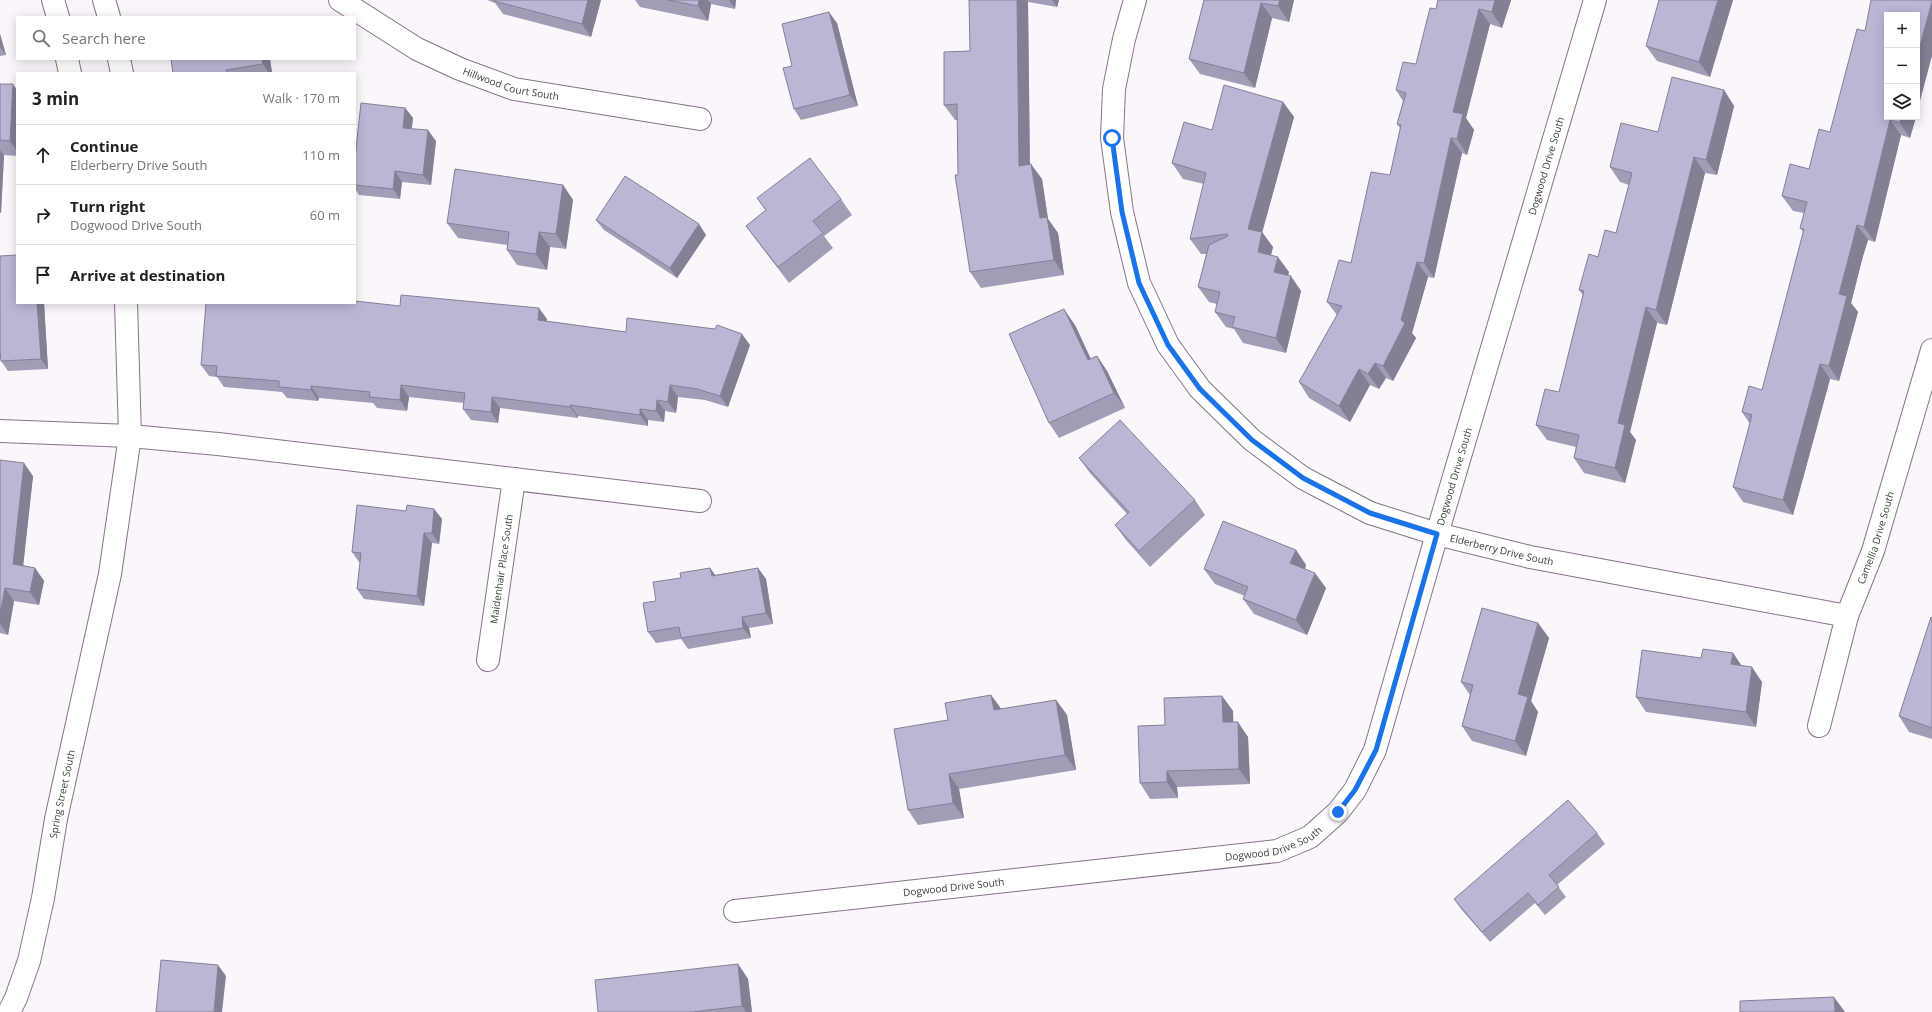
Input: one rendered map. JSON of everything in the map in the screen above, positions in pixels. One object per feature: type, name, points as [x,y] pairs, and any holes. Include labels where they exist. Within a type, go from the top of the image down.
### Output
[{"type":"street","points":[[53,0],[58,16]]},
{"type":"street","points":[[104,0],[109,16]]},
{"type":"street","name":"Hillwood Court South","points":[[340,0],[417,49],[460,69],[514,89],[700,119]]},
{"type":"street","name":"Elderberry Drive South","points":[[1135,0],[1124,39],[1114,89],[1112,138],[1122,212],[1139,283],[1168,345],[1200,389],[1252,440],[1303,478],[1370,513],[1437,534],[1530,557],[1847,616]]},
{"type":"street","name":"Dogwood Drive South","points":[[735,911],[1277,851],[1310,837],[1338,812],[1355,790],[1376,750],[1437,534],[1595,0]]},
{"type":"street","points":[[67,60],[70,72]]},
{"type":"street","points":[[119,60],[122,72]]},
{"type":"street","name":"Spring Street South","points":[[9,1012],[16,998],[29,961],[43,898],[56,819],[110,574],[130,436],[126,304]]},
{"type":"street","name":"Camellia Drive South","points":[[1819,726],[1847,616],[1873,551],[1932,350]]},
{"type":"street","points":[[0,431],[130,436],[218,444],[700,501]]},
{"type":"street","name":"Maidenhair Place South","points":[[488,660],[514,479]]},
{"type":"building","points":[[494,0],[588,0],[582,24]]},
{"type":"building","points":[[668,0],[699,0],[698,6]]},
{"type":"building","points":[[969,0],[1017,0],[1019,166],[1031,164],[1040,218],[1047,217],[1054,260],[970,272],[955,175],[958,175],[957,104],[944,105],[944,52],[970,51]]},
{"type":"building","points":[[1204,0],[1280,0],[1278,6],[1261,3],[1244,73],[1189,59]]},
{"type":"building","points":[[1438,0],[1495,0],[1492,12],[1479,9],[1453,112],[1463,114],[1457,139],[1451,138],[1424,263],[1417,262],[1401,320],[1405,323],[1383,366],[1375,363],[1368,374],[1359,369],[1339,406],[1299,382],[1342,306],[1327,302],[1339,260],[1351,263],[1371,172],[1390,175],[1401,125],[1397,124],[1406,93],[1396,90],[1403,62],[1416,64],[1430,8],[1436,9]]},
{"type":"building","points":[[1659,0],[1718,0],[1699,62],[1646,46]]},
{"type":"building","points":[[1871,0],[1932,0],[1920,46],[1920,12],[1884,12],[1884,120],[1890,120],[1864,227],[1857,225],[1839,294],[1847,296],[1829,366],[1820,364],[1783,500],[1733,487],[1752,415],[1742,412],[1749,386],[1762,390],[1804,229],[1800,228],[1807,202],[1782,196],[1790,164],[1809,169],[1819,129],[1830,132],[1857,29],[1865,31]]},
{"type":"building","points":[[829,12],[850,95],[794,109],[783,68],[792,66],[782,24]]},
{"type":"building","points":[[171,60],[262,60],[263,64],[226,70],[227,72],[173,72]]},
{"type":"building","points":[[1672,77],[1724,90],[1706,160],[1694,157],[1656,310],[1646,307],[1618,423],[1625,425],[1615,468],[1574,458],[1579,435],[1536,425],[1545,389],[1559,392],[1584,291],[1579,290],[1589,254],[1598,257],[1605,230],[1616,233],[1632,173],[1610,167],[1621,123],[1658,132]]},
{"type":"building","points":[[0,84],[13,84],[10,141],[0,140]]},
{"type":"building","points":[[1224,85],[1283,102],[1248,229],[1262,232],[1258,252],[1278,257],[1274,272],[1291,276],[1276,338],[1232,327],[1235,317],[1215,312],[1220,292],[1198,287],[1209,245],[1228,236],[1227,234],[1190,239],[1206,173],[1172,163],[1184,122],[1212,130]]},
{"type":"building","points":[[361,103],[405,108],[403,128],[428,130],[423,175],[395,171],[393,189],[356,185],[356,149]]},
{"type":"building","points":[[1890,120],[1900,120],[1900,123]]},
{"type":"building","points":[[810,158],[841,199],[813,221],[823,233],[778,267],[746,226],[766,210],[757,198]]},
{"type":"building","points":[[455,169],[563,185],[556,234],[539,232],[536,254],[507,250],[509,232],[447,223]]},
{"type":"building","points":[[625,176],[699,224],[670,268],[596,220]]},
{"type":"building","points":[[16,255],[16,304],[37,304],[41,359],[1,361],[0,256]]},
{"type":"building","points":[[401,295],[539,308],[538,320],[626,332],[627,318],[715,329],[717,325],[742,334],[720,396],[697,389],[670,385],[668,402],[657,400],[656,411],[640,409],[640,415],[570,405],[570,407],[492,397],[491,412],[463,409],[465,393],[401,385],[400,400],[369,397],[370,392],[311,386],[311,390],[279,387],[279,381],[216,376],[217,366],[201,365],[206,304],[356,304],[356,301],[400,306]]},
{"type":"building","points":[[1064,309],[1088,360],[1097,356],[1114,393],[1049,423],[1009,334]]},
{"type":"building","points":[[1120,420],[1195,500],[1139,551],[1115,525],[1129,512],[1079,458]]},
{"type":"building","points":[[0,460],[24,463],[13,564],[35,568],[30,592],[5,588],[0,614]]},
{"type":"building","points":[[357,505],[406,511],[407,505],[434,509],[432,533],[424,533],[417,596],[357,589],[361,553],[352,552]]},
{"type":"building","points":[[1223,521],[1296,550],[1290,563],[1315,573],[1296,620],[1243,599],[1248,587],[1204,569]]},
{"type":"building","points":[[710,568],[712,576],[758,568],[766,613],[742,617],[743,628],[681,638],[679,627],[648,632],[643,603],[656,601],[653,582],[681,578],[680,573]]},
{"type":"building","points":[[1482,608],[1538,623],[1518,694],[1528,697],[1515,741],[1462,726],[1473,685],[1461,682]]},
{"type":"building","points":[[1931,617],[1932,618],[1932,728],[1899,716]]},
{"type":"building","points":[[1703,649],[1733,653],[1731,664],[1752,667],[1746,712],[1636,697],[1642,650],[1701,658]]},
{"type":"building","points":[[991,695],[994,710],[1056,700],[1065,755],[949,774],[953,803],[908,810],[894,729],[948,720],[945,703]]},
{"type":"building","points":[[1222,696],[1223,722],[1238,722],[1239,769],[1167,771],[1167,782],[1140,783],[1138,726],[1165,725],[1164,698]]},
{"type":"building","points":[[1568,800],[1597,833],[1549,875],[1559,887],[1538,905],[1528,893],[1482,932],[1454,899]]},
{"type":"building","points":[[161,960],[218,965],[214,1012],[156,1012]]},
{"type":"building","points":[[738,964],[742,1006],[693,1012],[598,1012],[595,980]]},
{"type":"building","points":[[1834,997],[1835,1012],[1740,1012],[1740,1001]]},
{"type":"route","points":[[1112,138],[1122,212],[1139,283],[1168,345],[1200,389],[1252,440],[1303,478],[1370,513],[1437,534],[1376,750],[1355,790],[1338,812]]}]
